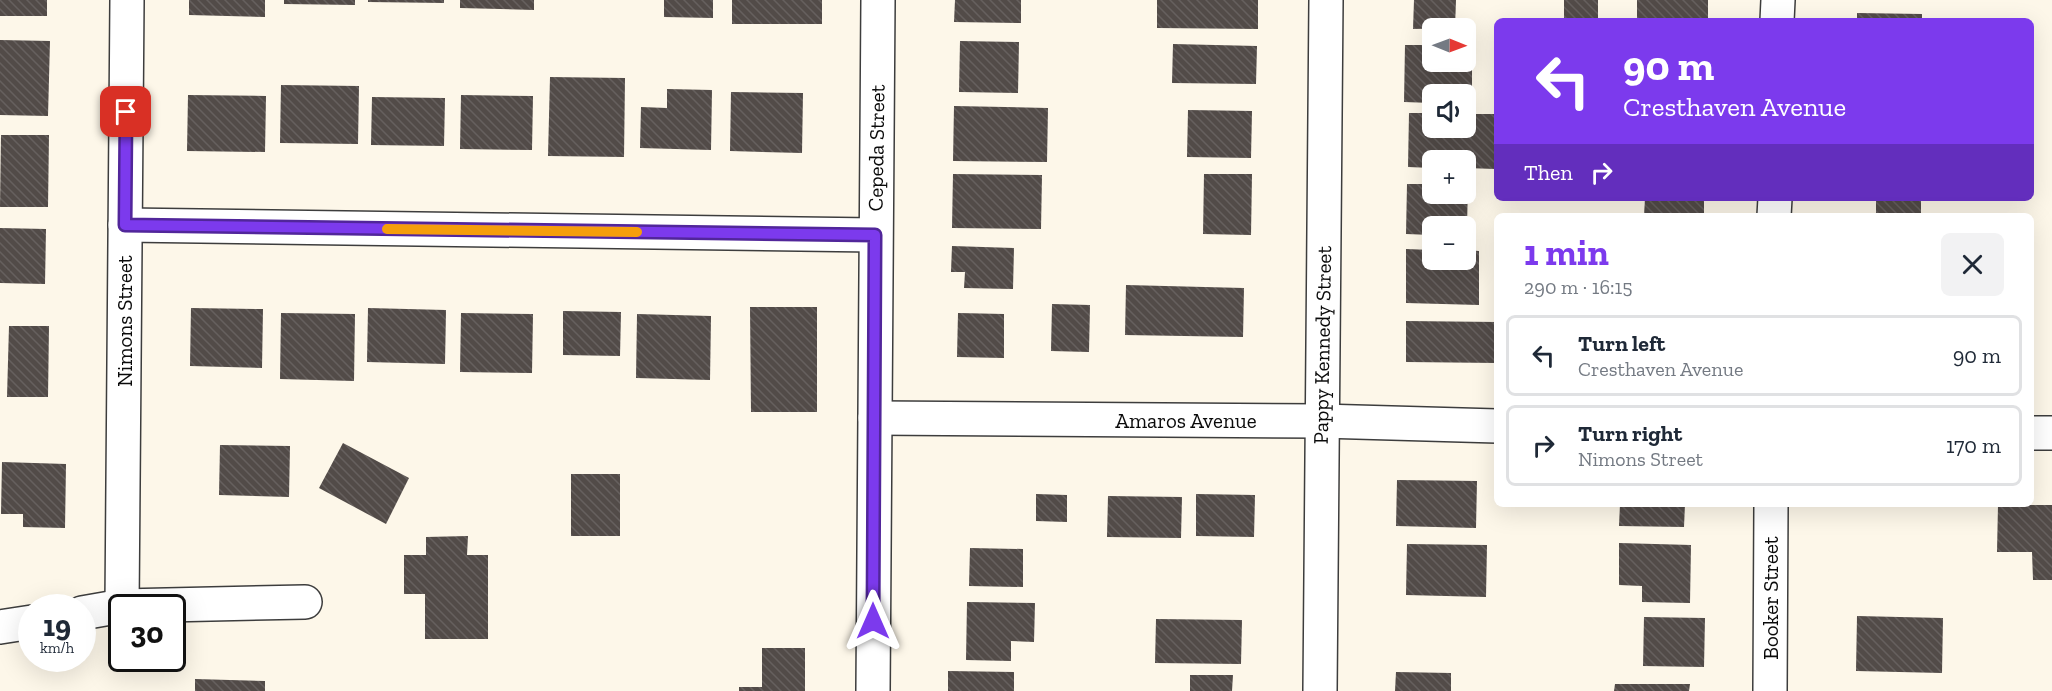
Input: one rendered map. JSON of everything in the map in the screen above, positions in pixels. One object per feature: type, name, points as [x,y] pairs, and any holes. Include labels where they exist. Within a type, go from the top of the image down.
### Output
[{"type":"street","name":"Nimons Street","points":[[122,594],[127,0]]},
{"type":"street","name":"Cepeda Street","points":[[873,691],[878,0]]},
{"type":"street","name":"Pappy Kennedy Street","points":[[1320,691],[1326,0]]},
{"type":"street","points":[[1777,18],[1778,0]]},
{"type":"street","points":[[125,225],[875,235]]},
{"type":"street","name":"Amaros Avenue","points":[[875,418],[1321,421],[1494,426]]},
{"type":"street","points":[[2034,433],[2052,433]]},
{"type":"street","name":"Booker Street","points":[[1770,691],[1771,507]]},
{"type":"street","points":[[186,605],[305,602]]},
{"type":"street","points":[[0,627],[18,624]]},
{"type":"building","points":[[0,0],[47,0],[47,16],[0,16]]},
{"type":"building","points":[[189,0],[265,0],[265,17],[189,15]]},
{"type":"building","points":[[284,0],[355,0],[355,5],[284,4]]},
{"type":"building","points":[[368,0],[444,0],[444,3],[368,2]]},
{"type":"building","points":[[460,0],[534,0],[534,10],[460,8]]},
{"type":"building","points":[[664,0],[713,0],[713,18],[664,17]]},
{"type":"building","points":[[732,0],[822,0],[822,24],[732,24]]},
{"type":"building","points":[[955,0],[1021,0],[1021,23],[954,22]]},
{"type":"building","points":[[1157,0],[1258,0],[1258,29],[1157,28]]},
{"type":"building","points":[[1414,0],[1456,0],[1455,18],[1422,18],[1422,29],[1413,29]]},
{"type":"building","points":[[1564,0],[1598,0],[1598,18],[1564,18]]},
{"type":"building","points":[[1637,0],[1708,0],[1708,18],[1637,18]]},
{"type":"building","points":[[1857,13],[1922,14],[1922,18],[1857,18]]},
{"type":"building","points":[[0,40],[50,41],[48,116],[0,115]]},
{"type":"building","points":[[960,41],[1019,42],[1018,93],[959,92]]},
{"type":"building","points":[[1173,44],[1257,46],[1256,84],[1172,83]]},
{"type":"building","points":[[1405,45],[1422,45],[1422,72],[1472,72],[1472,84],[1422,84],[1422,103],[1404,102]]},
{"type":"building","points":[[550,77],[625,78],[624,157],[548,156]]},
{"type":"building","points":[[281,85],[359,86],[358,144],[280,143]]},
{"type":"building","points":[[667,89],[712,90],[711,150],[640,148],[641,107],[667,108]]},
{"type":"building","points":[[731,92],[803,93],[802,153],[730,151]]},
{"type":"building","points":[[188,95],[266,96],[265,152],[187,151]]},
{"type":"building","points":[[461,95],[533,96],[532,150],[460,149]]},
{"type":"building","points":[[372,97],[445,98],[444,146],[371,145]]},
{"type":"building","points":[[954,106],[1048,108],[1047,162],[953,161]]},
{"type":"building","points":[[1188,110],[1252,111],[1251,158],[1187,157]]},
{"type":"building","points":[[1409,113],[1422,113],[1422,138],[1476,138],[1476,114],[1494,114],[1494,169],[1476,168],[1476,150],[1422,150],[1422,168],[1408,167]]},
{"type":"building","points":[[1,135],[49,135],[48,207],[0,207]]},
{"type":"building","points":[[953,174],[1042,175],[1041,229],[952,228]]},
{"type":"building","points":[[1204,174],[1252,174],[1251,235],[1203,234]]},
{"type":"building","points":[[1407,184],[1422,184],[1422,204],[1468,204],[1467,216],[1422,216],[1422,235],[1406,234]]},
{"type":"building","points":[[1645,201],[1704,201],[1704,213],[1644,213]]},
{"type":"building","points":[[1876,201],[1921,201],[1921,213],[1876,213]]},
{"type":"building","points":[[0,228],[46,229],[45,284],[0,283]]},
{"type":"building","points":[[952,246],[1014,248],[1013,289],[964,288],[965,272],[951,272]]},
{"type":"building","points":[[1406,249],[1422,250],[1422,270],[1476,270],[1476,251],[1479,251],[1479,305],[1406,303]]},
{"type":"building","points":[[1126,285],[1244,288],[1243,337],[1125,335]]},
{"type":"building","points":[[1052,304],[1090,305],[1089,352],[1051,351]]},
{"type":"building","points":[[750,307],[817,307],[817,412],[751,412]]},
{"type":"building","points":[[191,308],[263,309],[262,368],[190,366]]},
{"type":"building","points":[[368,308],[446,310],[445,364],[367,362]]},
{"type":"building","points":[[563,311],[621,312],[620,356],[563,355]]},
{"type":"building","points":[[281,313],[355,314],[354,381],[280,379]]},
{"type":"building","points":[[461,313],[533,314],[532,373],[460,372]]},
{"type":"building","points":[[958,313],[1004,314],[1004,358],[957,357]]},
{"type":"building","points":[[637,314],[711,316],[710,380],[636,378]]},
{"type":"building","points":[[1406,321],[1494,322],[1494,363],[1406,362]]},
{"type":"building","points":[[9,326],[49,326],[48,397],[7,397]]},
{"type":"building","points":[[343,443],[409,478],[386,524],[319,488]]},
{"type":"building","points":[[220,445],[290,446],[289,497],[219,495]]},
{"type":"building","points":[[2,462],[66,464],[65,528],[23,527],[23,514],[1,514]]},
{"type":"building","points":[[571,474],[620,474],[620,536],[571,536]]},
{"type":"building","points":[[1397,480],[1477,481],[1476,528],[1396,526]]},
{"type":"building","points":[[1036,494],[1067,495],[1067,522],[1036,521]]},
{"type":"building","points":[[1196,494],[1255,495],[1254,537],[1196,536]]},
{"type":"building","points":[[1108,496],[1182,497],[1181,538],[1107,537]]},
{"type":"building","points":[[2052,505],[2052,580],[2033,580],[2032,552],[1997,552],[1998,507]]},
{"type":"building","points":[[1620,507],[1685,507],[1684,527],[1619,526]]},
{"type":"building","points":[[468,536],[467,555],[488,555],[488,639],[425,639],[425,594],[404,594],[404,555],[426,555],[426,537]]},
{"type":"building","points":[[1619,543],[1691,545],[1690,603],[1642,602],[1642,586],[1619,585]]},
{"type":"building","points":[[1407,544],[1487,545],[1486,597],[1406,595]]},
{"type":"building","points":[[970,548],[1023,549],[1023,587],[969,586]]},
{"type":"building","points":[[967,602],[1035,603],[1034,642],[1011,641],[1011,661],[966,660]]},
{"type":"building","points":[[1857,616],[1943,618],[1942,673],[1856,671]]},
{"type":"building","points":[[1644,617],[1705,618],[1704,667],[1643,666]]},
{"type":"building","points":[[1156,619],[1242,620],[1241,664],[1155,663]]},
{"type":"building","points":[[762,648],[805,648],[805,691],[739,691],[739,687],[762,687]]},
{"type":"building","points":[[948,671],[1014,672],[1014,691],[948,691]]},
{"type":"building","points":[[1396,672],[1451,673],[1451,691],[1395,691]]},
{"type":"building","points":[[1190,675],[1233,675],[1232,691],[1190,691]]},
{"type":"building","points":[[195,679],[265,681],[265,691],[195,691]]},
{"type":"building","points":[[1615,684],[1690,684],[1689,691],[1614,691]]},
{"type":"slow traffic","points":[[387,229],[637,232]]},
{"type":"route","points":[[126,112],[125,225],[875,235],[873,621]]}]
